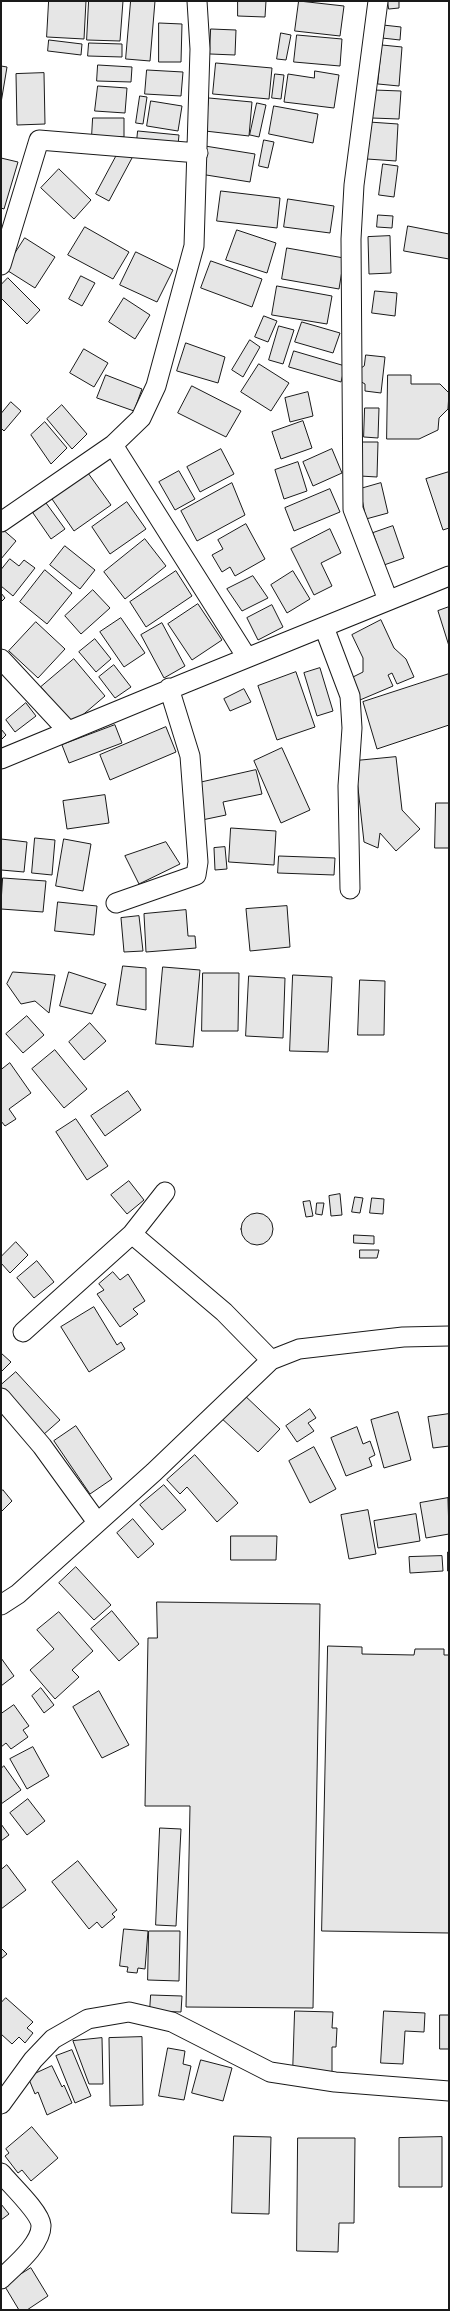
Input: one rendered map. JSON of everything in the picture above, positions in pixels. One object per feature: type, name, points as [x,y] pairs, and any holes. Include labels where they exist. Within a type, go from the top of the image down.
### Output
[{"type":"street","points":[[1,522],[113,445],[141,418],[156,386],[194,246],[200,49],[198,1]]},
{"type":"street","points":[[378,1],[354,185],[351,239],[353,509],[388,600]]},
{"type":"street","points":[[1,265],[39,140],[198,153]]},
{"type":"street","points":[[113,445],[246,656]]},
{"type":"street","points":[[1,759],[246,656],[324,628],[388,600],[449,576]]},
{"type":"street","points":[[324,628],[350,696],[352,728],[348,786],[350,889]]},
{"type":"street","points":[[1,659],[68,731]]},
{"type":"street","points":[[116,903],[196,875],[198,862],[190,756],[169,688]]},
{"type":"street","points":[[23,1332],[132,1234],[165,1192]]},
{"type":"street","points":[[132,1234],[224,1312],[271,1360]]},
{"type":"street","points":[[1,1605],[18,1594],[96,1522],[154,1472],[271,1360],[300,1349],[403,1337],[449,1336]]},
{"type":"street","points":[[1,1398],[42,1446],[96,1522]]},
{"type":"street","points":[[1,2104],[33,2060],[52,2039],[88,2019],[129,2012],[172,2022],[270,2072],[335,2082],[449,2092]]},
{"type":"street","points":[[1,2174],[36,2214],[41,2225],[38,2240],[1,2279]]},
{"type":"building","points":[[49,1],[86,1],[84,39],[47,37]]},
{"type":"building","points":[[89,1],[123,1],[120,41],[87,40]]},
{"type":"building","points":[[131,1],[155,1],[150,61],[126,59]]},
{"type":"building","points":[[238,1],[266,1],[265,17],[238,16]]},
{"type":"building","points":[[299,1],[344,6],[340,36],[295,31]]},
{"type":"building","points":[[388,1],[399,1],[399,8],[389,9]]},
{"type":"building","points":[[159,23],[182,24],[181,62],[159,62]]},
{"type":"building","points":[[383,25],[401,27],[400,40],[382,38]]},
{"type":"building","points":[[211,29],[236,30],[235,55],[210,54]]},
{"type":"building","points":[[281,33],[291,35],[286,60],[277,59]]},
{"type":"building","points":[[297,35],[342,39],[340,66],[294,62]]},
{"type":"building","points":[[49,40],[82,44],[81,55],[48,51]]},
{"type":"building","points":[[89,43],[122,44],[122,57],[88,56]]},
{"type":"building","points":[[382,45],[402,47],[399,86],[378,84]]},
{"type":"building","points":[[216,63],[272,68],[269,99],[213,94]]},
{"type":"building","points":[[98,65],[132,67],[131,82],[97,81]]},
{"type":"building","points":[[1,66],[7,67],[1,103]]},
{"type":"building","points":[[147,70],[183,72],[181,96],[145,94]]},
{"type":"building","points":[[315,71],[339,75],[334,108],[284,102],[288,74],[314,78]]},
{"type":"building","points":[[44,73],[45,124],[17,125],[16,74]]},
{"type":"building","points":[[275,74],[284,75],[281,99],[272,98]]},
{"type":"building","points":[[98,86],[127,88],[125,113],[95,111]]},
{"type":"building","points":[[374,90],[401,91],[399,119],[372,118]]},
{"type":"building","points":[[140,96],[147,97],[143,124],[136,123]]},
{"type":"building","points":[[209,98],[252,102],[249,136],[205,131]]},
{"type":"building","points":[[151,101],[182,106],[178,131],[147,126]]},
{"type":"building","points":[[257,103],[266,105],[259,137],[250,135]]},
{"type":"building","points":[[274,106],[318,114],[313,143],[269,134]]},
{"type":"building","points":[[93,118],[124,118],[124,137],[92,136]]},
{"type":"building","points":[[369,122],[398,124],[396,161],[367,159]]},
{"type":"building","points":[[138,131],[179,135],[178,145],[137,141]]},
{"type":"building","points":[[264,140],[274,142],[268,168],[259,166]]},
{"type":"building","points":[[205,146],[255,154],[250,182],[200,174]]},
{"type":"building","points":[[119,151],[132,158],[109,201],[96,194]]},
{"type":"building","points":[[1,158],[18,162],[4,209],[1,208]]},
{"type":"building","points":[[383,164],[398,166],[394,197],[379,195]]},
{"type":"building","points":[[59,169],[91,200],[74,219],[41,188]]},
{"type":"building","points":[[221,191],[280,198],[277,228],[217,221]]},
{"type":"building","points":[[288,199],[334,206],[330,233],[284,227]]},
{"type":"building","points":[[378,215],[393,216],[392,228],[377,227]]},
{"type":"building","points":[[408,226],[449,234],[449,259],[404,251]]},
{"type":"building","points":[[85,227],[129,252],[113,279],[68,255]]},
{"type":"building","points":[[237,230],[276,243],[267,273],[226,260]]},
{"type":"building","points":[[390,236],[391,273],[369,274],[368,237]]},
{"type":"building","points":[[25,238],[55,257],[35,288],[5,269]]},
{"type":"building","points":[[287,248],[344,258],[339,289],[282,279]]},
{"type":"building","points":[[136,252],[173,270],[157,302],[120,285]]},
{"type":"building","points":[[211,261],[262,279],[252,307],[201,288]]},
{"type":"building","points":[[81,276],[95,283],[82,306],[69,299]]},
{"type":"building","points":[[8,278],[40,310],[27,324],[1,298],[1,285]]},
{"type":"building","points":[[277,286],[332,296],[327,324],[272,315]]},
{"type":"building","points":[[375,291],[397,293],[395,316],[372,313]]},
{"type":"building","points":[[124,298],[150,315],[135,339],[109,322]]},
{"type":"building","points":[[264,316],[277,321],[268,342],[255,337]]},
{"type":"building","points":[[302,322],[340,333],[333,353],[295,342]]},
{"type":"building","points":[[279,326],[294,330],[283,364],[269,360]]},
{"type":"building","points":[[250,340],[260,347],[243,377],[232,370]]},
{"type":"building","points":[[186,343],[225,357],[218,383],[177,371]]},
{"type":"building","points":[[84,349],[108,363],[94,387],[70,373]]},
{"type":"building","points":[[294,351],[345,366],[341,382],[289,367]]},
{"type":"building","points":[[366,355],[385,357],[381,393],[365,391],[365,384],[358,380],[361,368],[364,366]]},
{"type":"building","points":[[259,364],[289,383],[271,411],[241,392]]},
{"type":"building","points":[[106,375],[142,389],[134,411],[97,398]]},
{"type":"building","points":[[388,375],[411,375],[411,384],[440,384],[449,393],[448,409],[439,418],[438,430],[419,439],[387,439]]},
{"type":"building","points":[[192,386],[241,411],[226,437],[178,413]]},
{"type":"building","points":[[308,392],[313,416],[290,422],[285,398]]},
{"type":"building","points":[[11,402],[21,411],[4,431],[1,428],[1,414]]},
{"type":"building","points":[[62,405],[87,434],[72,449],[47,419]]},
{"type":"building","points":[[365,408],[379,408],[378,438],[364,437]]},
{"type":"building","points":[[303,421],[312,448],[281,459],[272,432]]},
{"type":"building","points":[[45,422],[67,448],[51,464],[31,435]]},
{"type":"building","points":[[361,442],[378,442],[377,477],[360,476]]},
{"type":"building","points":[[221,449],[234,474],[200,492],[187,467]]},
{"type":"building","points":[[332,449],[342,473],[313,486],[303,462]]},
{"type":"building","points":[[298,462],[307,491],[284,499],[275,470]]},
{"type":"building","points":[[179,471],[195,499],[175,510],[159,482]]},
{"type":"building","points":[[449,472],[449,528],[443,530],[426,479]]},
{"type":"building","points":[[88,473],[111,505],[74,531],[52,499]]},
{"type":"building","points":[[232,483],[245,515],[197,541],[181,511]]},
{"type":"building","points":[[381,483],[388,513],[366,519],[360,489]]},
{"type":"building","points":[[330,489],[340,512],[294,531],[285,508]]},
{"type":"building","points":[[127,502],[146,529],[110,554],[92,527]]},
{"type":"building","points":[[46,503],[65,529],[51,539],[33,513]]},
{"type":"building","points":[[246,524],[265,559],[235,576],[230,567],[222,572],[212,555],[223,549],[218,540]]},
{"type":"building","points":[[393,526],[404,558],[384,565],[373,533]]},
{"type":"building","points":[[1,528],[16,541],[1,559]]},
{"type":"building","points":[[330,529],[341,553],[321,563],[332,586],[314,595],[291,549]]},
{"type":"building","points":[[145,539],[166,566],[125,599],[104,572]]},
{"type":"building","points":[[65,546],[95,570],[80,589],[50,565]]},
{"type":"building","points":[[10,559],[19,566],[24,560],[35,568],[13,596],[1,586],[1,570]]},
{"type":"building","points":[[45,570],[72,593],[47,624],[20,602]]},
{"type":"building","points":[[176,571],[192,596],[146,627],[130,602]]},
{"type":"building","points":[[293,571],[310,599],[287,613],[271,585]]},
{"type":"building","points":[[253,576],[268,598],[242,611],[227,589]]},
{"type":"building","points":[[93,590],[110,608],[81,634],[65,616]]},
{"type":"building","points":[[1,593],[5,598],[1,602]]},
{"type":"building","points":[[198,604],[222,640],[192,660],[168,624]]},
{"type":"building","points":[[272,605],[283,627],[258,640],[247,618]]},
{"type":"building","points":[[449,607],[449,646],[438,611]]},
{"type":"building","points":[[121,618],[145,653],[124,667],[100,632]]},
{"type":"building","points":[[381,620],[394,648],[406,659],[414,677],[397,684],[392,673],[388,675],[393,686],[360,700],[351,678],[363,672],[363,658],[352,635]]},
{"type":"building","points":[[36,622],[65,649],[38,678],[9,651]]},
{"type":"building","points":[[162,623],[185,666],[164,678],[141,635]]},
{"type":"building","points":[[95,639],[111,659],[96,672],[79,652]]},
{"type":"building","points":[[74,659],[105,696],[72,724],[41,687]]},
{"type":"building","points":[[114,665],[131,687],[115,698],[99,677]]},
{"type":"building","points":[[320,668],[333,711],[317,716],[304,673]]},
{"type":"building","points":[[296,672],[315,727],[277,740],[258,686]]},
{"type":"building","points":[[449,674],[449,725],[377,749],[363,702]]},
{"type":"building","points":[[244,689],[251,702],[230,711],[224,699]]},
{"type":"building","points":[[26,703],[36,716],[15,732],[6,720]]},
{"type":"building","points":[[115,725],[122,743],[69,763],[62,745]]},
{"type":"building","points":[[166,727],[176,752],[110,780],[100,755]]},
{"type":"building","points":[[1,729],[6,735],[1,740]]},
{"type":"building","points":[[282,748],[310,810],[281,823],[254,761]]},
{"type":"building","points":[[396,757],[402,810],[420,829],[396,851],[380,833],[378,848],[364,842],[355,761]]},
{"type":"building","points":[[256,770],[262,794],[223,802],[226,815],[202,820],[194,784]]},
{"type":"building","points":[[105,795],[109,823],[67,829],[63,801]]},
{"type":"building","points":[[436,803],[449,803],[449,848],[435,848]]},
{"type":"building","points":[[231,828],[276,831],[274,865],[229,862]]},
{"type":"building","points":[[35,838],[55,840],[52,875],[32,873]]},
{"type":"building","points":[[1,839],[27,842],[24,872],[1,870]]},
{"type":"building","points":[[64,839],[91,844],[83,891],[56,886]]},
{"type":"building","points":[[166,842],[180,864],[139,884],[125,856]]},
{"type":"building","points":[[225,847],[227,869],[215,870],[214,848]]},
{"type":"building","points":[[279,856],[335,858],[334,875],[278,873]]},
{"type":"building","points":[[3,878],[46,881],[43,912],[1,909]]},
{"type":"building","points":[[58,902],[97,906],[94,935],[55,931]]},
{"type":"building","points":[[287,906],[290,947],[250,951],[246,909]]},
{"type":"building","points":[[186,910],[188,936],[195,936],[196,948],[146,952],[144,914]]},
{"type":"building","points":[[139,916],[143,951],[124,952],[121,918]]},
{"type":"building","points":[[123,966],[146,968],[146,1010],[117,1005]]},
{"type":"building","points":[[163,967],[200,970],[193,1047],[156,1044]]},
{"type":"building","points":[[13,972],[55,975],[49,1013],[35,1001],[21,1004],[7,984]]},
{"type":"building","points":[[69,972],[106,984],[92,1014],[60,1006]]},
{"type":"building","points":[[203,973],[239,973],[238,1031],[202,1031]]},
{"type":"building","points":[[293,975],[332,977],[328,1052],[290,1051]]},
{"type":"building","points":[[249,976],[285,978],[283,1038],[246,1036]]},
{"type":"building","points":[[360,980],[385,981],[384,1035],[358,1035]]},
{"type":"building","points":[[27,1016],[44,1035],[23,1053],[6,1034]]},
{"type":"building","points":[[90,1023],[106,1041],[84,1060],[69,1042]]},
{"type":"building","points":[[55,1050],[87,1089],[64,1108],[32,1069]]},
{"type":"building","points":[[10,1063],[31,1093],[9,1109],[16,1119],[5,1126],[1,1121],[1,1070]]},
{"type":"building","points":[[128,1091],[141,1110],[105,1136],[91,1116]]},
{"type":"building","points":[[76,1119],[108,1166],[87,1180],[56,1132]]},
{"type":"building","points":[[129,1181],[144,1200],[127,1214],[111,1195]]},
{"type":"building","points":[[340,1194],[342,1215],[331,1216],[329,1196]]},
{"type":"building","points":[[355,1197],[363,1198],[360,1213],[352,1212]]},
{"type":"building","points":[[372,1198],[384,1199],[383,1214],[370,1213]]},
{"type":"building","points":[[310,1201],[313,1216],[306,1217],[303,1202]]},
{"type":"building","points":[[317,1203],[324,1203],[322,1215],[316,1214]]},
{"type":"building","points":[[257,1213],[263,1214],[270,1220],[273,1229],[272,1235],[266,1242],[257,1245],[251,1244],[244,1238],[241,1229],[242,1223],[248,1216]]},
{"type":"building","points":[[354,1235],[374,1236],[374,1244],[354,1243]]},
{"type":"building","points":[[16,1242],[28,1255],[10,1273],[1,1263],[1,1257]]},
{"type":"building","points":[[360,1250],[379,1250],[377,1258],[360,1258]]},
{"type":"building","points":[[37,1261],[54,1282],[34,1298],[17,1278]]},
{"type":"building","points":[[113,1272],[120,1280],[128,1274],[145,1301],[133,1309],[138,1314],[120,1327],[97,1294],[104,1290],[99,1284]]},
{"type":"building","points":[[94,1307],[117,1345],[121,1342],[125,1349],[89,1372],[61,1327]]},
{"type":"building","points":[[1,1353],[11,1362],[1,1372]]},
{"type":"building","points":[[16,1372],[60,1420],[43,1435],[1,1389],[1,1385]]},
{"type":"building","points":[[241,1392],[280,1429],[258,1452],[219,1416]]},
{"type":"building","points":[[310,1409],[316,1418],[308,1423],[314,1431],[297,1442],[286,1426]]},
{"type":"building","points":[[398,1412],[411,1460],[384,1468],[371,1420]]},
{"type":"building","points":[[449,1414],[449,1446],[433,1448],[428,1417]]},
{"type":"building","points":[[76,1426],[112,1479],[90,1494],[54,1441]]},
{"type":"building","points":[[357,1427],[363,1444],[370,1441],[375,1455],[369,1458],[372,1466],[346,1476],[331,1438]]},
{"type":"building","points":[[314,1447],[336,1489],[310,1503],[289,1461]]},
{"type":"building","points":[[195,1455],[238,1503],[217,1522],[187,1487],[180,1494],[167,1480]]},
{"type":"building","points":[[164,1485],[186,1510],[162,1530],[140,1505]]},
{"type":"building","points":[[3,1490],[12,1501],[1,1512],[1,1492]]},
{"type":"building","points":[[448,1498],[449,1534],[426,1538],[420,1503]]},
{"type":"building","points":[[368,1510],[376,1554],[349,1559],[341,1515]]},
{"type":"building","points":[[416,1514],[420,1541],[378,1548],[374,1521]]},
{"type":"building","points":[[133,1519],[154,1544],[138,1558],[117,1533]]},
{"type":"building","points":[[231,1536],[277,1536],[276,1560],[231,1560]]},
{"type":"building","points":[[449,1552],[449,1571],[448,1571]]},
{"type":"building","points":[[442,1556],[443,1571],[410,1573],[409,1557]]},
{"type":"building","points":[[76,1567],[111,1605],[94,1620],[59,1583]]},
{"type":"building","points":[[157,1602],[320,1604],[313,2008],[186,2007],[190,1806],[145,1806],[148,1638],[157,1638]]},
{"type":"building","points":[[112,1611],[139,1644],[119,1661],[91,1629]]},
{"type":"building","points":[[59,1612],[93,1651],[72,1670],[79,1677],[55,1699],[30,1670],[54,1649],[37,1630]]},
{"type":"building","points":[[328,1646],[362,1647],[362,1654],[414,1655],[415,1649],[444,1649],[444,1655],[449,1655],[449,1933],[322,1931]]},
{"type":"building","points":[[1,1658],[14,1676],[1,1686]]},
{"type":"building","points":[[41,1688],[54,1705],[44,1713],[32,1696]]},
{"type":"building","points":[[99,1691],[129,1745],[102,1758],[73,1707]]},
{"type":"building","points":[[14,1705],[29,1726],[23,1730],[28,1737],[11,1749],[6,1743],[1,1747],[1,1714]]},
{"type":"building","points":[[33,1747],[49,1776],[27,1789],[10,1759]]},
{"type":"building","points":[[4,1766],[21,1790],[1,1804],[1,1769]]},
{"type":"building","points":[[28,1799],[45,1821],[27,1835],[10,1813]]},
{"type":"building","points":[[1,1824],[9,1835],[1,1841]]},
{"type":"building","points":[[160,1828],[181,1829],[176,1926],[156,1925]]},
{"type":"building","points":[[78,1861],[117,1910],[112,1914],[115,1917],[102,1928],[97,1922],[89,1929],[52,1882]]},
{"type":"building","points":[[7,1865],[26,1890],[1,1909],[1,1870]]},
{"type":"building","points":[[124,1929],[148,1931],[145,1969],[138,1968],[137,1973],[127,1972],[128,1967],[120,1966]]},
{"type":"building","points":[[149,1931],[180,1931],[179,1981],[148,1980]]},
{"type":"building","points":[[1,1948],[7,1954],[1,1959]]},
{"type":"building","points":[[151,1995],[182,1996],[181,2012],[150,2011]]},
{"type":"building","points":[[6,1998],[33,2022],[27,2028],[33,2033],[25,2043],[19,2037],[12,2044],[1,2034],[1,2003]]},
{"type":"building","points":[[295,2011],[333,2012],[332,2028],[337,2028],[336,2047],[332,2047],[332,2074],[293,2073]]},
{"type":"building","points":[[384,2011],[425,2013],[424,2032],[405,2031],[403,2064],[381,2063]]},
{"type":"building","points":[[440,2015],[449,2015],[449,2049],[440,2049]]},
{"type":"building","points":[[142,2037],[143,2105],[110,2106],[109,2038]]},
{"type":"building","points":[[102,2038],[103,2084],[89,2084],[73,2041]]},
{"type":"building","points":[[168,2048],[185,2051],[183,2064],[191,2066],[184,2100],[159,2096]]},
{"type":"building","points":[[72,2050],[91,2096],[75,2103],[56,2056]]},
{"type":"building","points":[[201,2060],[232,2068],[223,2101],[192,2093]]},
{"type":"building","points":[[52,2066],[62,2087],[64,2085],[72,2103],[47,2115],[38,2092],[35,2094],[28,2077]]},
{"type":"building","points":[[32,2127],[58,2158],[31,2181],[22,2170],[18,2173],[5,2156],[9,2153],[6,2149]]},
{"type":"building","points":[[234,2136],[271,2137],[269,2214],[232,2213]]},
{"type":"building","points":[[442,2137],[442,2187],[399,2187],[399,2138]]},
{"type":"building","points":[[298,2138],[355,2138],[354,2223],[339,2223],[338,2252],[297,2251]]},
{"type":"building","points":[[1,2204],[9,2214],[1,2220]]},
{"type":"building","points":[[31,2268],[48,2296],[27,2310],[19,2310],[4,2285]]}]
